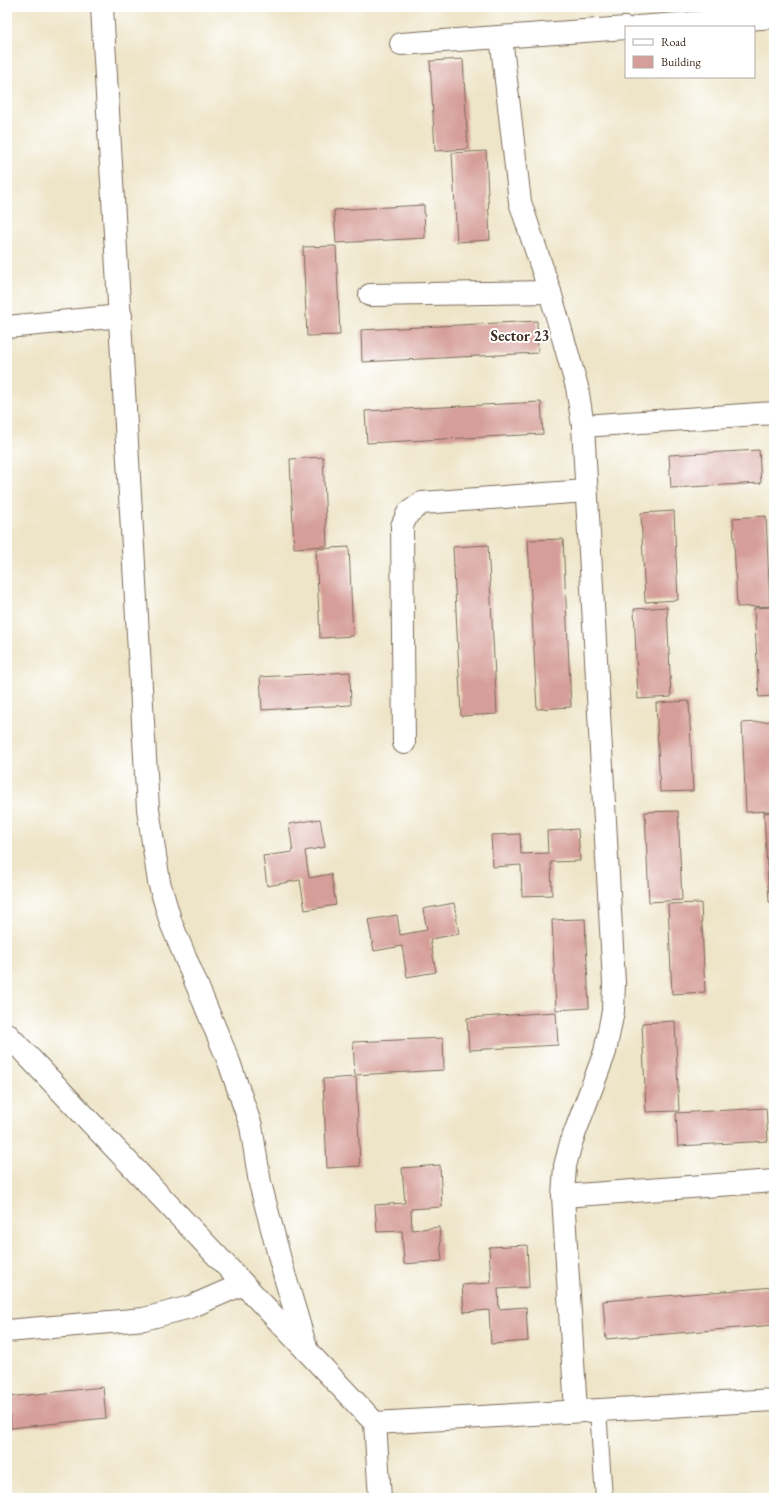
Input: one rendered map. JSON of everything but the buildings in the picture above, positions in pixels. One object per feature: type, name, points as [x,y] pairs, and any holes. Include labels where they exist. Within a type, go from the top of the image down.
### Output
[{"type":"street","points":[[102,7],[121,316],[148,809],[159,882],[171,923],[229,1062],[251,1126],[260,1183],[282,1267],[307,1351]]},
{"type":"street","points":[[652,26],[774,17]]},
{"type":"street","points":[[401,44],[625,28]]},
{"type":"street","points":[[501,37],[520,202],[550,292],[577,387],[583,426],[614,983],[613,1011],[605,1052],[571,1142],[565,1166],[564,1196],[576,1411]]},
{"type":"street","points":[[370,295],[550,292]]},
{"type":"street","points":[[7,326],[121,316]]},
{"type":"street","points":[[583,426],[774,413]]},
{"type":"street","points":[[404,743],[402,526],[408,513],[422,503],[586,491]]},
{"type":"street","points":[[7,1034],[375,1423],[380,1498]]},
{"type":"street","points":[[564,1196],[774,1181]]},
{"type":"street","points":[[7,1331],[144,1319],[190,1307],[243,1284]]},
{"type":"street","points":[[375,1423],[774,1400]]},
{"type":"lane","points":[[598,1410],[604,1498]]},
{"type":"district","name":"Sector 23","points":[[520,336]]}]
